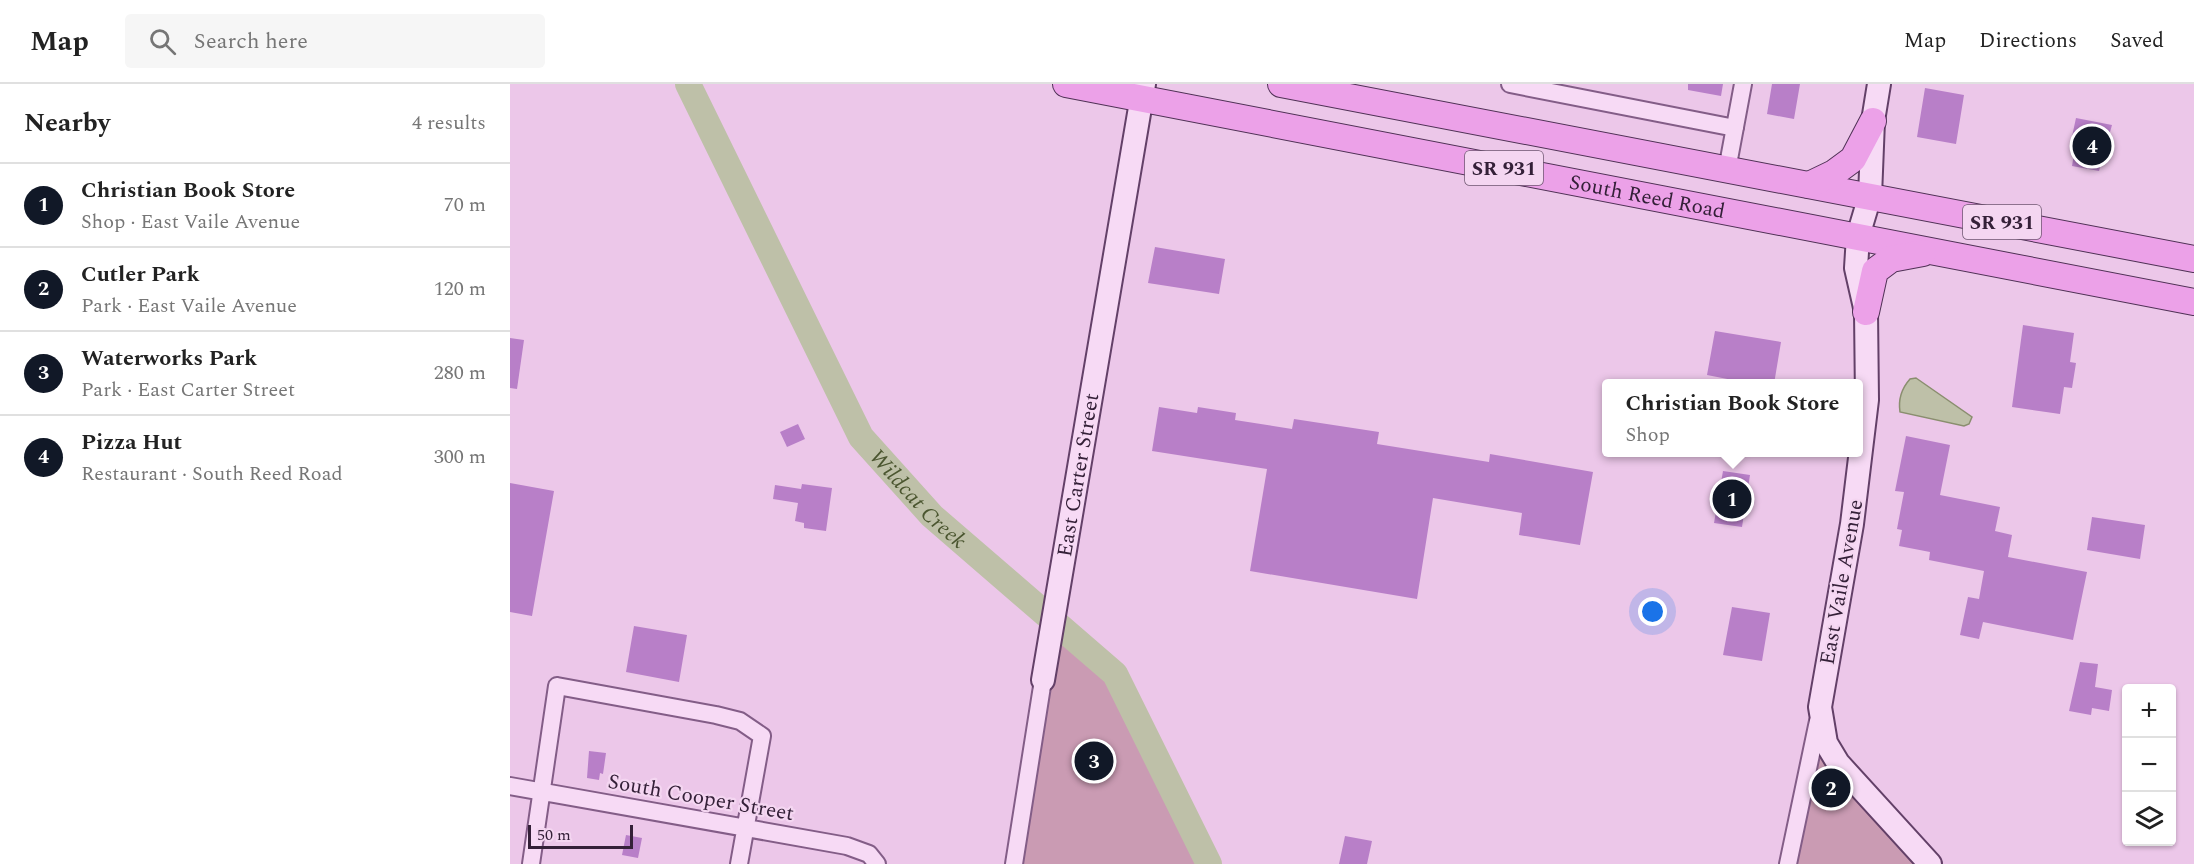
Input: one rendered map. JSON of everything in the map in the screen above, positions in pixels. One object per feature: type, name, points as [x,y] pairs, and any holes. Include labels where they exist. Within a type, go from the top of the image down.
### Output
[{"type":"main road","name":"South Reed Road","points":[[1066,84],[1143,91],[2194,302]]},
{"type":"main road","name":"South Reed Road","points":[[1281,84],[2194,260]]},
{"type":"main road","points":[[1809,185],[1834,173],[1854,159],[1873,121]]},
{"type":"main road","points":[[1866,312],[1875,271],[1891,259],[1913,254],[1941,252]]},
{"type":"street","points":[[1510,84],[1735,128]]},
{"type":"street","points":[[1727,170],[1743,84]]},
{"type":"street","name":"East Vaile Avenue","points":[[1863,427],[1866,400],[1866,312],[1856,268],[1858,236],[1870,196],[1873,121],[1879,84]]},
{"type":"street","name":"East Carter Street","points":[[1014,864],[1143,91]]},
{"type":"street","name":"East Vaile Avenue","points":[[1860,457],[1854,508],[1820,707],[1826,742],[1838,763],[1930,864]]},
{"type":"street","points":[[531,864],[557,686],[716,715],[740,721],[762,736],[739,864]]},
{"type":"street","points":[[1788,864],[1820,707]]},
{"type":"street","name":"South Cooper Street","points":[[510,786],[848,846],[869,854],[878,864]]},
{"type":"shaded area","points":[[1916,378],[1972,417],[1969,424],[1964,426],[1900,412],[1900,398],[1903,390],[1910,379]]},
{"type":"shaded area","points":[[1053,620],[1115,674],[1209,864],[1014,864]]},
{"type":"shaded area","points":[[1823,726],[1930,864],[1788,864]]},
{"type":"building","points":[[1688,84],[1723,84],[1721,96],[1688,90]]},
{"type":"building","points":[[1772,84],[1800,84],[1794,119],[1767,114]]},
{"type":"building","points":[[1925,88],[1964,95],[1956,144],[1917,137]]},
{"type":"building","points":[[2076,118],[2112,125],[2099,171],[2072,166],[2076,142],[2071,141]]},
{"type":"building","points":[[1155,247],[1225,259],[1219,294],[1148,283]]},
{"type":"building","points":[[2023,325],[2074,333],[2070,362],[2076,363],[2072,388],[2064,387],[2060,414],[2012,407]]},
{"type":"building","points":[[1715,331],[1781,342],[1775,379],[1727,379],[1707,375]]},
{"type":"building","points":[[510,338],[524,340],[517,389],[510,388]]},
{"type":"building","points":[[1159,407],[1197,413],[1198,407],[1236,413],[1235,420],[1292,429],[1294,419],[1379,432],[1377,444],[1489,462],[1490,454],[1593,472],[1580,545],[1519,535],[1522,513],[1433,498],[1417,599],[1250,571],[1267,469],[1152,451]]},
{"type":"building","points":[[798,424],[805,439],[787,447],[780,432]]},
{"type":"building","points":[[1906,436],[1950,445],[1940,495],[2000,507],[1995,531],[2012,535],[2008,557],[2087,572],[2073,640],[1983,622],[1979,639],[1960,635],[1968,597],[1979,599],[1984,571],[1929,560],[1930,552],[1899,546],[1902,530],[1897,529],[1904,492],[1895,491]]},
{"type":"building","points":[[1723,471],[1750,475],[1742,527],[1714,523]]},
{"type":"building","points":[[510,483],[554,491],[532,616],[510,612]]},
{"type":"building","points":[[802,484],[832,488],[826,531],[804,528],[804,523],[795,521],[798,503],[773,499],[775,485],[801,489]]},
{"type":"building","points":[[2092,517],[2145,525],[2140,559],[2087,550]]},
{"type":"building","points":[[1732,607],[1770,613],[1762,661],[1723,655]]},
{"type":"building","points":[[634,626],[687,635],[679,682],[626,672]]},
{"type":"building","points":[[2080,662],[2098,664],[2095,687],[2112,690],[2109,711],[2092,708],[2091,715],[2069,711]]},
{"type":"building","points":[[589,751],[606,753],[603,774],[600,773],[599,780],[587,778]]},
{"type":"building","points":[[626,835],[642,838],[638,858],[622,855]]},
{"type":"building","points":[[1345,836],[1372,841],[1367,864],[1339,864]]},
{"type":"waterway","name":"Wildcat Creek","points":[[688,84],[861,437],[932,516],[1115,674],[1209,864]]},
{"type":"place","name":"Pizza Hut","points":[[2092,146]]},
{"type":"place","name":"Christian Book Store","points":[[1732,499]]},
{"type":"place","name":"Waterworks Park","points":[[1094,761]]},
{"type":"place","name":"Cutler Park","points":[[1831,788]]}]
